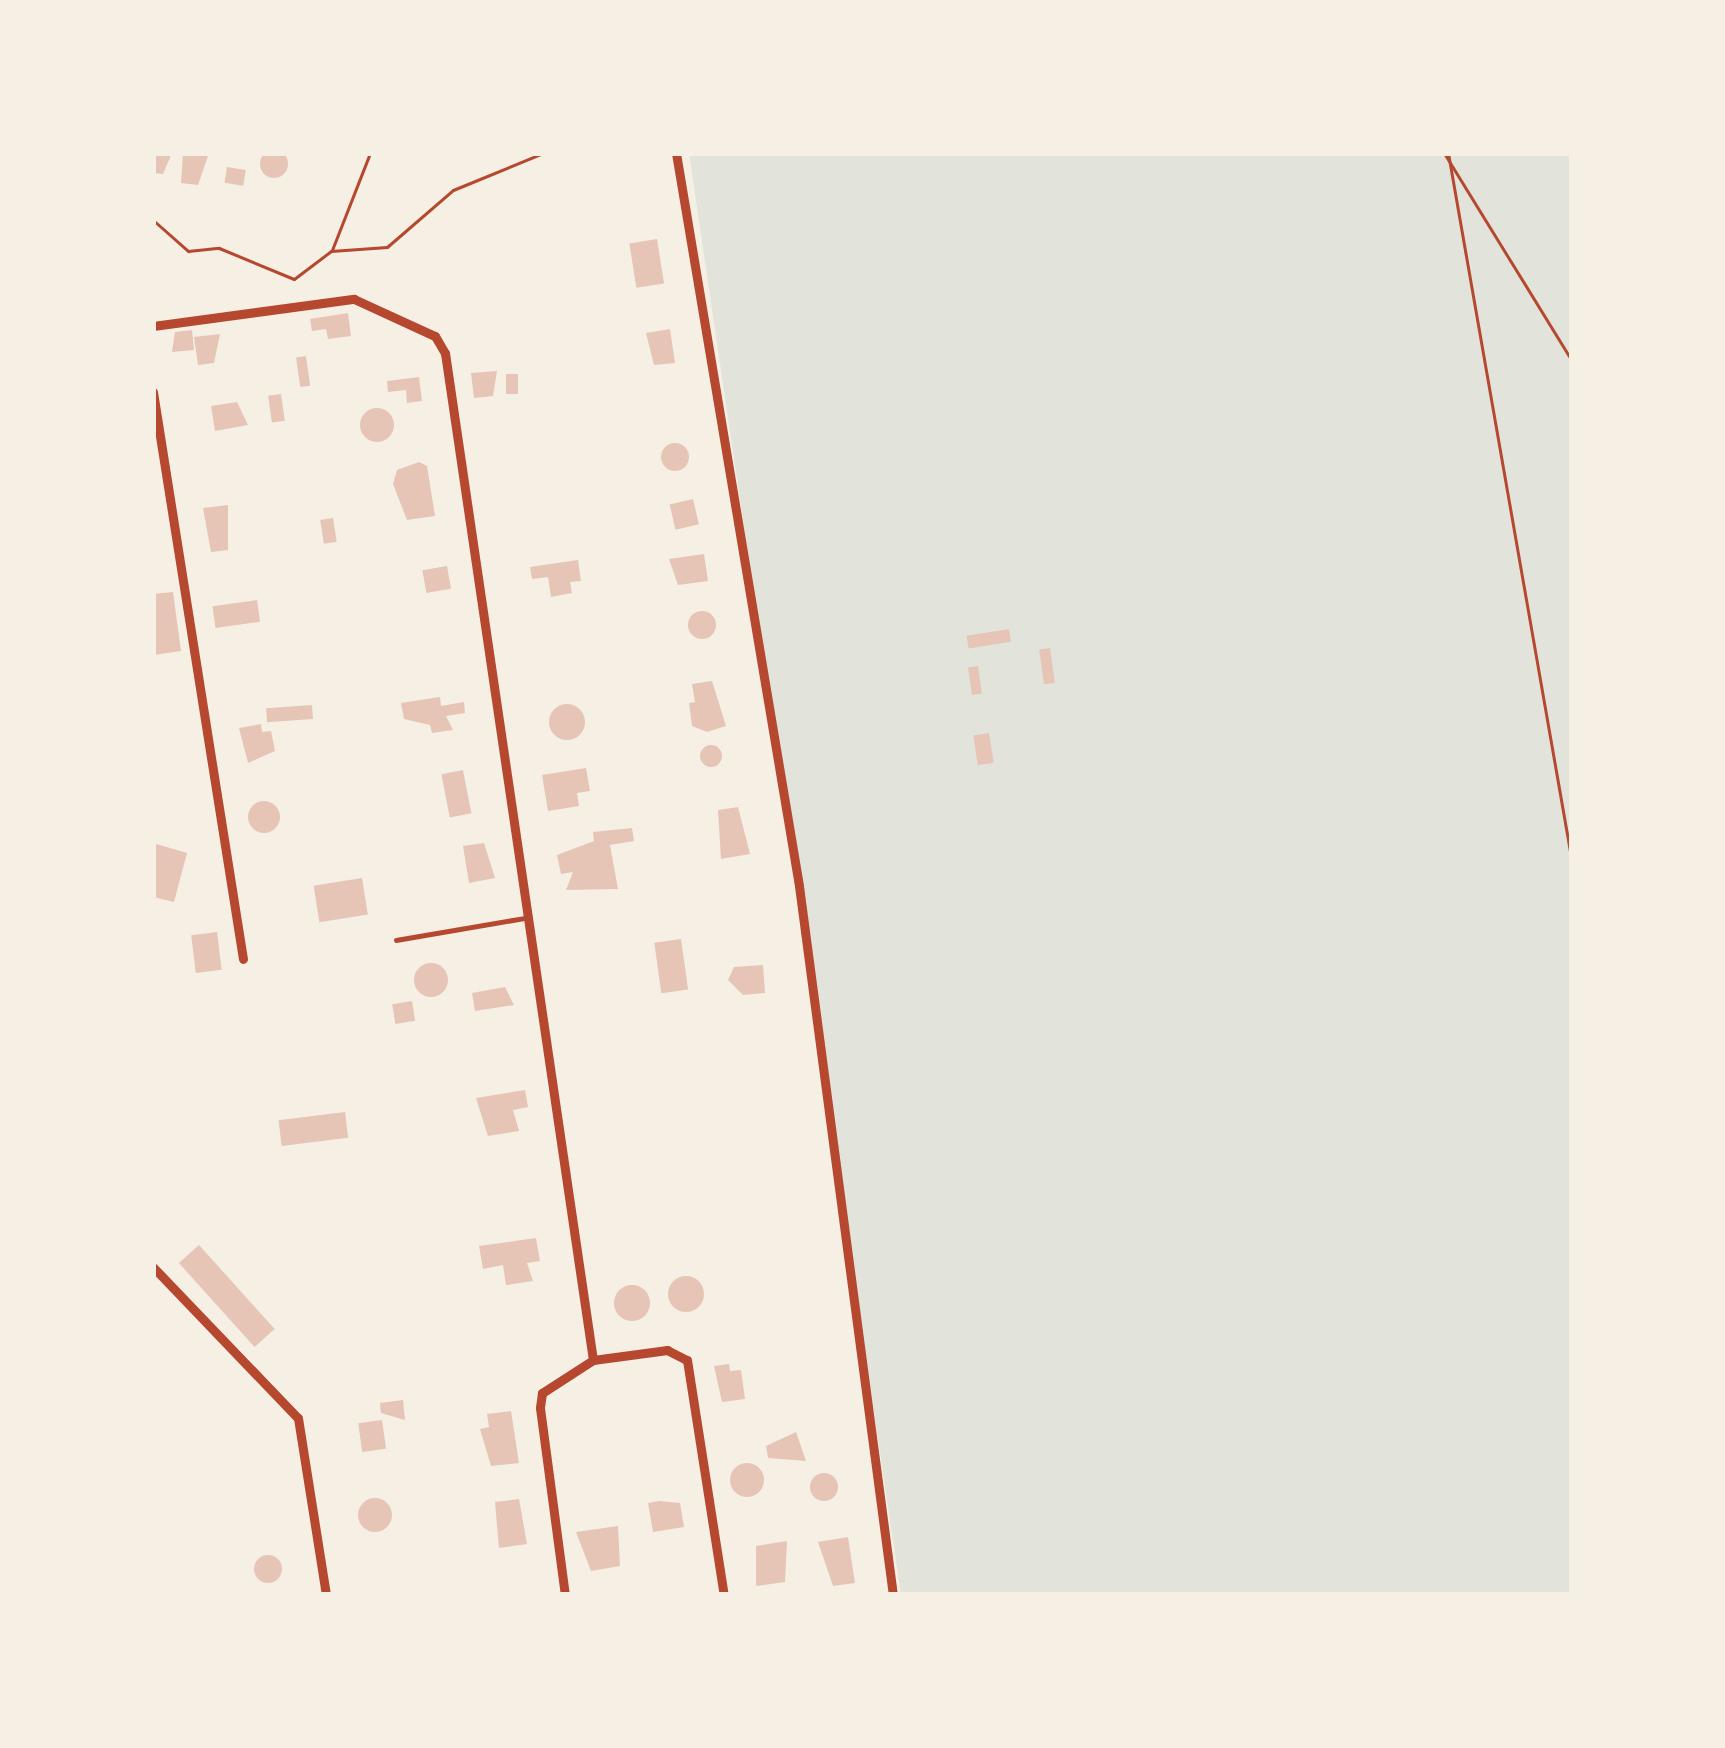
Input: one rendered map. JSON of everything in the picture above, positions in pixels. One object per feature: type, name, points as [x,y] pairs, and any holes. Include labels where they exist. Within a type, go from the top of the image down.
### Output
[{"type":"street","points":[[676,153],[799,886],[893,1595]]},
{"type":"street","points":[[153,326],[354,298],[435,336],[446,353],[593,1360]]},
{"type":"street","points":[[153,392],[243,959]]},
{"type":"street","points":[[153,1267],[298,1418],[326,1595]]},
{"type":"street","points":[[565,1595],[539,1408],[542,1393],[593,1360],[667,1350],[688,1360],[724,1595]]},
{"type":"lane","points":[[396,940],[525,918]]},
{"type":"path","points":[[331,251],[370,153]]},
{"type":"path","points":[[153,220],[188,251],[218,248],[284,280],[331,251],[387,247],[453,190],[543,153]]},
{"type":"path","points":[[1446,153],[1572,863]]},
{"type":"path","points":[[1449,161],[1572,362]]},
{"type":"shaded area","points":[[689,153],[1572,153],[1572,1595],[901,1595]]},
{"type":"building","points":[[274,150],[284,154],[288,164],[284,174],[274,178],[264,174],[260,164],[264,154]]},
{"type":"building","points":[[153,153],[172,153],[163,174],[153,173]]},
{"type":"building","points":[[183,153],[209,153],[198,185],[181,183]]},
{"type":"building","points":[[227,167],[246,170],[243,186],[224,183]]},
{"type":"building","points":[[657,239],[664,283],[636,288],[629,243]]},
{"type":"building","points":[[348,313],[351,336],[328,339],[326,329],[312,331],[310,319]]},
{"type":"building","points":[[670,329],[675,363],[654,365],[646,333]]},
{"type":"building","points":[[192,330],[194,350],[172,352],[175,332]]},
{"type":"building","points":[[220,334],[214,363],[198,365],[194,337]]},
{"type":"building","points":[[306,356],[310,386],[300,387],[296,357]]},
{"type":"building","points":[[497,371],[493,396],[474,398],[471,373]]},
{"type":"building","points":[[506,374],[518,374],[518,394],[506,394]]},
{"type":"building","points":[[419,377],[422,401],[407,403],[406,390],[388,392],[387,381]]},
{"type":"building","points":[[281,394],[285,421],[272,423],[268,396]]},
{"type":"building","points":[[237,402],[248,425],[215,431],[211,406]]},
{"type":"building","points":[[377,408],[389,413],[394,425],[389,437],[377,442],[365,437],[360,425],[365,413]]},
{"type":"building","points":[[675,443],[685,447],[689,457],[685,467],[675,471],[665,467],[661,457],[665,447]]},
{"type":"building","points":[[419,462],[427,466],[435,516],[407,520],[393,484],[397,470]]},
{"type":"building","points":[[693,499],[699,524],[675,530],[670,504]]},
{"type":"building","points":[[228,505],[228,550],[211,552],[203,508]]},
{"type":"building","points":[[333,518],[337,542],[324,544],[320,520]]},
{"type":"building","points":[[704,554],[708,581],[678,585],[669,559]]},
{"type":"building","points":[[578,560],[581,581],[570,582],[572,593],[551,597],[548,577],[532,579],[530,567]]},
{"type":"building","points":[[447,566],[451,589],[426,593],[422,570]]},
{"type":"building","points":[[173,592],[181,651],[154,655],[153,594]]},
{"type":"building","points":[[257,600],[260,622],[215,628],[212,606]]},
{"type":"building","points":[[702,611],[712,615],[716,625],[712,635],[702,639],[692,635],[688,625],[692,615]]},
{"type":"building","points":[[1009,629],[1011,642],[969,649],[967,636]]},
{"type":"building","points":[[1050,648],[1055,683],[1044,684],[1039,650]]},
{"type":"building","points":[[978,666],[982,694],[972,695],[968,667]]},
{"type":"building","points":[[712,681],[726,726],[707,732],[692,726],[689,703],[695,702],[692,684]]},
{"type":"building","points":[[440,697],[441,706],[464,702],[465,713],[446,716],[453,730],[432,733],[430,725],[404,719],[401,703]]},
{"type":"building","points":[[567,704],[580,709],[585,722],[580,735],[567,740],[554,735],[549,722],[554,709]]},
{"type":"building","points":[[312,705],[313,719],[267,722],[266,708]]},
{"type":"building","points":[[261,724],[262,732],[271,731],[275,751],[248,763],[239,728]]},
{"type":"building","points":[[989,733],[994,763],[978,765],[973,736]]},
{"type":"building","points":[[711,745],[722,756],[711,767],[700,756]]},
{"type":"building","points":[[586,768],[590,791],[577,793],[579,806],[548,811],[542,775]]},
{"type":"building","points":[[463,770],[471,813],[450,817],[441,774]]},
{"type":"building","points":[[264,801],[275,806],[280,817],[275,828],[264,833],[253,828],[248,817],[253,806]]},
{"type":"building","points":[[738,807],[750,854],[721,859],[718,810]]},
{"type":"building","points":[[632,828],[634,841],[610,845],[618,889],[566,890],[573,872],[561,874],[557,855],[594,841],[593,832]]},
{"type":"building","points":[[153,843],[187,853],[174,902],[153,897]]},
{"type":"building","points":[[484,843],[495,878],[469,883],[463,846]]},
{"type":"building","points":[[362,878],[368,915],[319,922],[314,886]]},
{"type":"building","points":[[217,932],[222,970],[196,973],[191,935]]},
{"type":"building","points":[[681,939],[688,990],[661,993],[654,943]]},
{"type":"building","points":[[431,963],[443,968],[448,980],[443,992],[431,997],[419,992],[414,980],[419,968]]},
{"type":"building","points":[[763,965],[765,993],[743,995],[728,980],[734,967]]},
{"type":"building","points":[[505,987],[514,1005],[475,1011],[472,993]]},
{"type":"building","points":[[412,1001],[415,1021],[395,1024],[392,1004]]},
{"type":"building","points":[[525,1090],[528,1107],[513,1110],[519,1131],[488,1136],[476,1098]]},
{"type":"building","points":[[345,1112],[348,1138],[282,1146],[278,1120]]},
{"type":"building","points":[[536,1238],[540,1261],[527,1263],[533,1281],[506,1285],[503,1265],[483,1269],[479,1246]]},
{"type":"building","points":[[199,1245],[275,1329],[255,1347],[179,1263]]},
{"type":"building","points":[[686,1276],[698,1282],[704,1294],[698,1306],[686,1312],[674,1306],[668,1294],[674,1282]]},
{"type":"building","points":[[632,1285],[644,1291],[650,1303],[644,1315],[632,1321],[620,1315],[614,1303],[620,1291]]},
{"type":"building","points":[[729,1364],[730,1371],[741,1370],[745,1399],[722,1402],[714,1366]]},
{"type":"building","points":[[403,1400],[405,1420],[381,1413],[380,1403]]},
{"type":"building","points":[[511,1411],[519,1463],[491,1466],[480,1429],[489,1427],[487,1414]]},
{"type":"building","points":[[382,1420],[386,1449],[362,1452],[358,1423]]},
{"type":"building","points":[[796,1432],[806,1461],[768,1458],[766,1446]]},
{"type":"building","points":[[747,1463],[759,1468],[764,1480],[759,1492],[747,1497],[735,1492],[730,1480],[735,1468]]},
{"type":"building","points":[[824,1473],[834,1477],[838,1487],[834,1497],[824,1501],[814,1497],[810,1487],[814,1477]]},
{"type":"building","points":[[375,1498],[387,1503],[392,1515],[387,1527],[375,1532],[363,1527],[358,1515],[363,1503]]},
{"type":"building","points":[[519,1499],[527,1544],[499,1548],[495,1502]]},
{"type":"building","points":[[648,1503],[680,1503],[684,1527],[653,1532]]},
{"type":"building","points":[[618,1526],[620,1566],[591,1571],[576,1532]]},
{"type":"building","points":[[848,1537],[855,1583],[833,1586],[818,1542]]},
{"type":"building","points":[[787,1541],[785,1582],[756,1586],[756,1546]]},
{"type":"building","points":[[268,1555],[278,1559],[282,1569],[278,1579],[268,1583],[258,1579],[254,1569],[258,1559]]}]
